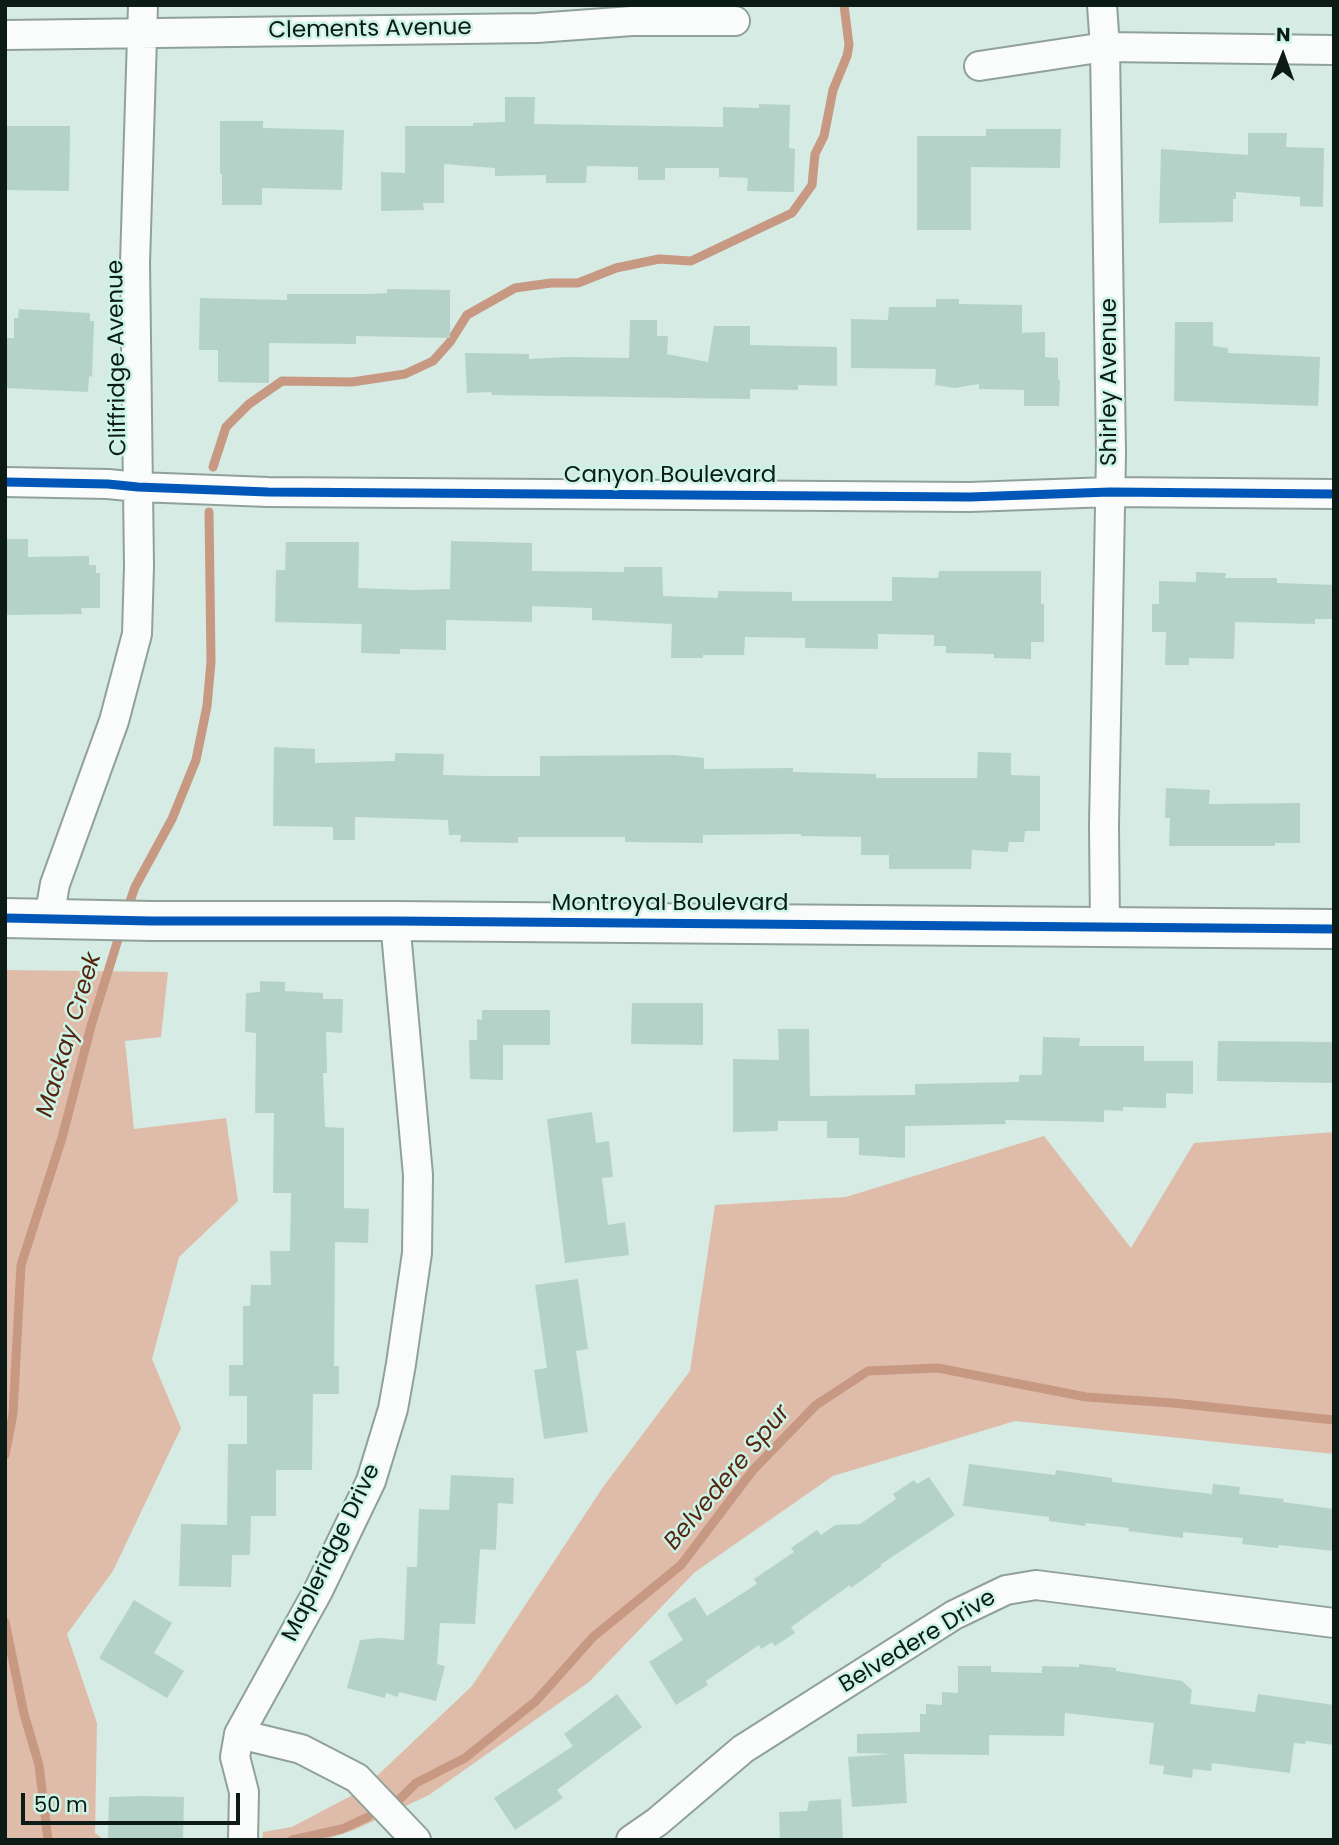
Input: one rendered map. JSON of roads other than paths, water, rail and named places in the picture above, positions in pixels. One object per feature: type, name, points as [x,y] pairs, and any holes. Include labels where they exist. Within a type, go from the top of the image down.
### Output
[{"type":"street","name":"Cliffridge Avenue","points":[[48,918],[55,884],[114,721],[137,634],[135,263],[143,5]]},
{"type":"street","name":"Shirley Avenue","points":[[1102,5],[1105,47],[1111,454],[1104,825],[1105,927]]},
{"type":"street","name":"Clements Avenue","points":[[5,35],[537,28],[632,21],[735,21]]},
{"type":"street","points":[[979,66],[1105,47],[1334,50]]},
{"type":"street","name":"Canyon Boulevard","points":[[5,482],[282,492],[970,497],[1110,492],[1334,494]]},
{"type":"street","name":"Montroyal Boulevard","points":[[5,918],[1334,929]]},
{"type":"street","name":"Mapleridge Drive","points":[[243,1840],[244,1792],[235,1757],[239,1734],[318,1591],[371,1481],[393,1409],[417,1253],[418,1217],[415,1131],[395,921]]},
{"type":"street","name":"Belvedere Drive","points":[[632,1840],[743,1749],[954,1615],[1006,1590],[1035,1585],[1334,1623]]},
{"type":"street","points":[[239,1734],[301,1749],[357,1778],[416,1840]]},
{"type":"waterway","name":"Mackay Creek","points":[[213,467],[226,427],[249,404],[282,381],[352,382],[405,374],[433,361],[450,342],[467,315],[515,288],[551,283],[578,283],[616,268],[659,259],[691,261],[792,213],[812,185],[815,154],[824,136],[833,90],[847,56],[849,45],[844,5]]},
{"type":"waterway","name":"Mackay Creek","points":[[127,910],[135,887],[172,819],[196,760],[207,706],[211,662],[209,512]]},
{"type":"waterway","name":"Mackay Creek","points":[[5,1455],[13,1414],[21,1265],[62,1138],[91,1026],[121,930]]},
{"type":"waterway","name":"Belvedere Spur","points":[[389,1803],[399,1800],[416,1783],[465,1758],[536,1701],[593,1637],[681,1565],[753,1470],[816,1405],[868,1371],[938,1368],[1086,1397],[1334,1420]]},
{"type":"waterway","name":"Mackay Creek","points":[[5,1622],[24,1714],[39,1765],[48,1840]]},
{"type":"waterway","name":"Belvedere Spur","points":[[292,1840],[342,1829],[368,1817]]}]
